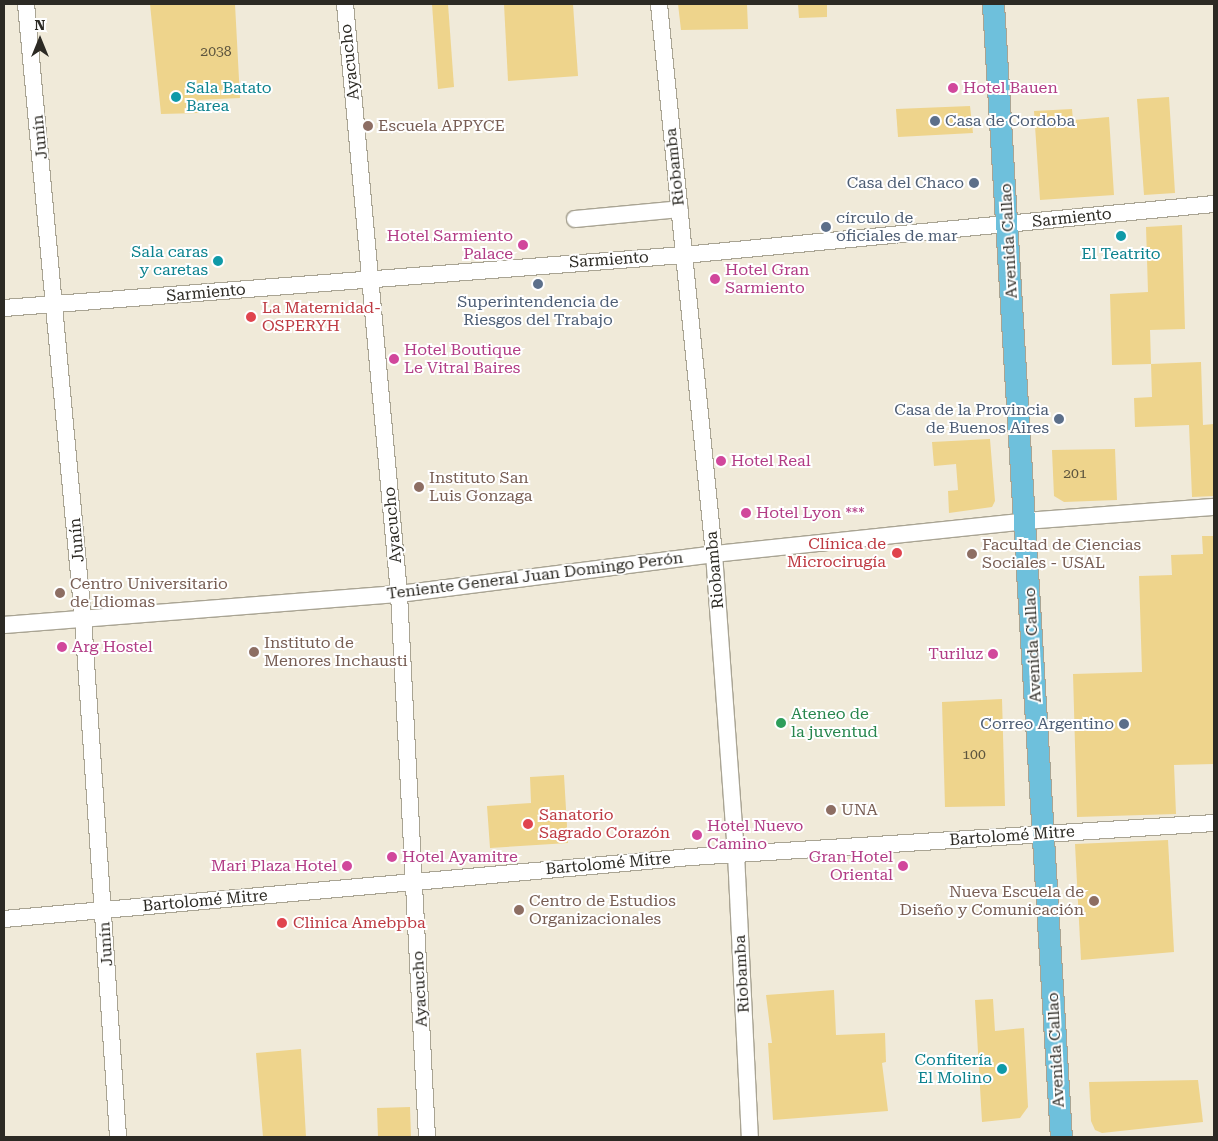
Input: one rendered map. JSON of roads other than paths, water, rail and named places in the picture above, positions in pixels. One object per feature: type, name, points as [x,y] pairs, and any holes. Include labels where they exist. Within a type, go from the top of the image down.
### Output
[{"type":"main road","name":"Avenida Callao","points":[[993,4],[1026,521],[1042,834],[1061,1137]]},
{"type":"street","name":"Junín","points":[[26,4],[57,305],[83,618],[118,1137]]},
{"type":"street","name":"Ayacucho","points":[[345,4],[372,278],[398,594],[415,881],[427,1137]]},
{"type":"street","name":"Riobamba","points":[[659,4],[714,554],[736,854],[750,1137]]},
{"type":"street","name":"Sarmiento","points":[[4,308],[684,255],[1214,204]]},
{"type":"street","points":[[575,219],[680,209]]},
{"type":"street","name":"Teniente General Juan Domingo Perón","points":[[4,625],[398,594],[714,554],[1026,521],[1214,507]]},
{"type":"street","name":"Bartolomé Mitre","points":[[4,919],[736,854],[1214,823]]},
{"type":"place","name":"Hotel Bauen","points":[[953,88]]},
{"type":"place","name":"Sala Batato Barea","points":[[176,97]]},
{"type":"place","name":"Casa de Cordoba","points":[[935,121]]},
{"type":"place","name":"Escuela APPYCE","points":[[368,126]]},
{"type":"place","name":"Casa del Chaco","points":[[974,183]]},
{"type":"place","name":"círculo de oficiales de mar","points":[[826,227]]},
{"type":"place","name":"El Teatrito","points":[[1121,236]]},
{"type":"place","name":"Hotel Sarmiento Palace","points":[[523,245]]},
{"type":"place","name":"Sala caras y caretas","points":[[218,261]]},
{"type":"place","name":"Hotel Gran Sarmiento","points":[[715,279]]},
{"type":"place","name":"Superintendencia de Riesgos del Trabajo","points":[[538,284]]},
{"type":"place","name":"La Maternidad- OSPERYH","points":[[251,317]]},
{"type":"place","name":"Hotel Boutique Le Vitral Baires","points":[[394,359]]},
{"type":"place","name":"Casa de la Provincia de Buenos Aires","points":[[1059,419]]},
{"type":"place","name":"Hotel Real","points":[[721,461]]},
{"type":"place","name":"Instituto San Luis Gonzaga","points":[[419,487]]},
{"type":"place","name":"Hotel Lyon ***","points":[[746,513]]},
{"type":"place","name":"Clínica de Microcirugía","points":[[897,553]]},
{"type":"place","name":"Facultad de Ciencias Sociales - USAL","points":[[972,554]]},
{"type":"place","name":"Centro Universitario de Idiomas","points":[[60,593]]},
{"type":"place","name":"Arg Hostel","points":[[62,647]]},
{"type":"place","name":"Instituto de Menores Inchausti","points":[[254,652]]},
{"type":"place","name":"Turiluz","points":[[993,654]]},
{"type":"place","name":"Ateneo de la juventud","points":[[781,723]]},
{"type":"place","name":"Correo Argentino","points":[[1124,724]]},
{"type":"place","name":"UNA","points":[[831,810]]},
{"type":"place","name":"Sanatorio Sagrado Corazón","points":[[528,824]]},
{"type":"place","name":"Hotel Nuevo Camino","points":[[697,835]]},
{"type":"place","name":"Hotel Ayamitre","points":[[392,857]]},
{"type":"place","name":"Mari Plaza Hotel","points":[[347,866]]},
{"type":"place","name":"Gran Hotel Oriental","points":[[903,866]]},
{"type":"place","name":"Nueva Escuela de Diseño y Comunicación","points":[[1094,901]]},
{"type":"place","name":"Centro de Estudios Organizacionales","points":[[519,910]]},
{"type":"place","name":"Clinica Amebpba","points":[[282,923]]},
{"type":"place","name":"Confitería El Molino","points":[[1002,1069]]}]
